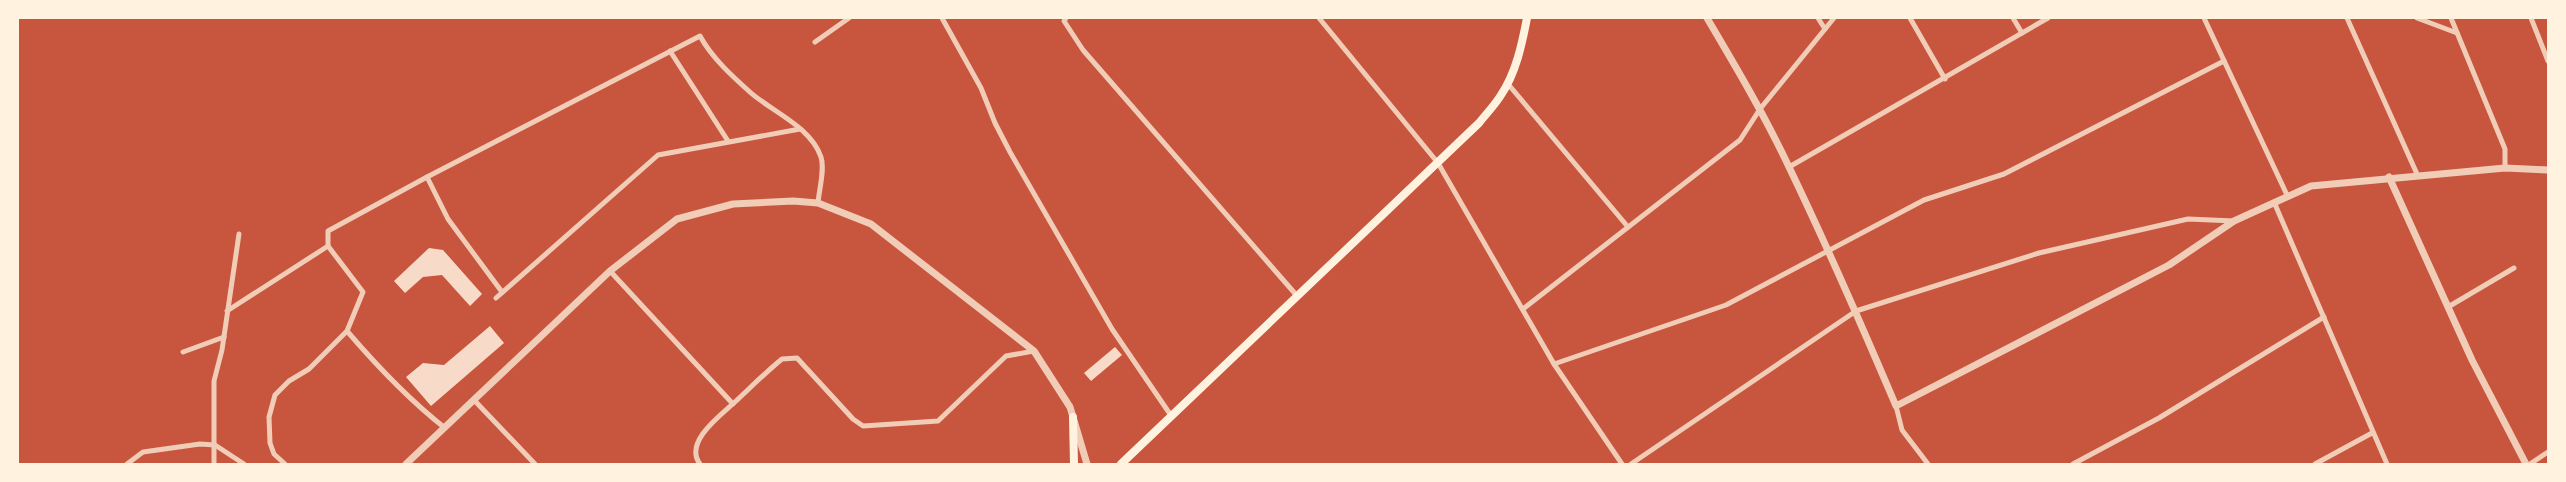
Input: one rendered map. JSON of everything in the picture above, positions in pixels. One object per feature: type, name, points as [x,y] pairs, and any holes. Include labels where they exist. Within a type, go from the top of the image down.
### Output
[{"type":"main road","points":[[1121,464],[1298,298],[1479,123],[1501,96],[1508,84],[1520,52],[1527,18]]},
{"type":"main road","points":[[1073,417],[1074,464]]},
{"type":"street","points":[[815,42],[848,18]]},
{"type":"street","points":[[942,18],[981,88],[994,123],[1029,186],[1112,329],[1172,417]]},
{"type":"street","points":[[1066,18],[1064,20],[1083,50],[1298,298]]},
{"type":"street","points":[[1319,18],[1438,163],[1554,364],[1622,464]]},
{"type":"street","points":[[1707,18],[1760,109],[1789,167],[1826,251],[1856,311],[1896,406],[1902,430],[1928,464]]},
{"type":"street","points":[[1818,18],[1825,29]]},
{"type":"street","points":[[1523,309],[1740,140],[1760,109],[1834,18]]},
{"type":"street","points":[[1910,18],[1945,79]]},
{"type":"street","points":[[2013,18],[2022,34]]},
{"type":"street","points":[[1789,167],[1945,79],[2048,18]]},
{"type":"street","points":[[2204,18],[2287,195]]},
{"type":"street","points":[[2347,18],[2417,174]]},
{"type":"street","points":[[2418,18],[2457,33]]},
{"type":"street","points":[[2451,18],[2505,149],[2505,168]]},
{"type":"street","points":[[2531,18],[2548,61]]},
{"type":"street","points":[[285,464],[274,454],[270,443],[269,417],[274,395],[289,381],[309,369],[346,331],[363,292],[328,246],[328,231],[427,177],[700,36],[709,51],[751,93],[800,129],[816,145],[822,159],[818,203]]},
{"type":"street","points":[[670,51],[728,142]]},
{"type":"street","points":[[1554,364],[1726,305],[1924,200],[2004,174],[2224,61]]},
{"type":"street","points":[[1508,84],[1628,227]]},
{"type":"street","points":[[496,298],[658,155],[800,129]]},
{"type":"street","points":[[1896,406],[2169,265],[2234,221],[2287,195],[2311,186],[2417,174],[2505,168],[2548,170]]},
{"type":"street","points":[[427,177],[448,218],[502,292]]},
{"type":"street","points":[[2389,177],[2472,360],[2526,464]]},
{"type":"street","points":[[2274,202],[2387,464]]},
{"type":"street","points":[[406,464],[610,271],[677,219],[733,204],[818,203],[871,224],[1034,351],[1062,391],[1073,417],[1087,464]]},
{"type":"street","points":[[1631,464],[1856,311],[2038,253],[2188,219],[2234,221]]},
{"type":"street","points":[[214,464],[214,381],[224,337],[239,234]]},
{"type":"street","points":[[227,311],[328,246]]},
{"type":"street","points":[[2448,307],[2514,268]]},
{"type":"street","points":[[610,271],[733,404]]},
{"type":"street","points":[[2073,464],[2159,418],[2324,317]]},
{"type":"street","points":[[346,331],[376,365],[421,409],[445,428]]},
{"type":"street","points":[[183,352],[224,337]]},
{"type":"street","points":[[700,464],[698,461],[698,449],[701,437],[713,421],[782,358],[797,358],[853,420],[863,426],[938,421],[1006,356],[1034,351]]},
{"type":"street","points":[[474,400],[535,464]]},
{"type":"street","points":[[2315,464],[2372,433]]},
{"type":"street","points":[[127,464],[143,452],[200,444],[215,445],[244,464]]},
{"type":"street","points":[[2530,464],[2548,452]]},
{"type":"building","points":[[429,248],[443,250],[482,294],[470,306],[442,275],[423,277],[405,293],[394,281]]},
{"type":"building","points":[[490,326],[504,343],[431,406],[406,377],[423,363],[444,365]]},
{"type":"building","points":[[1115,347],[1122,355],[1091,381],[1084,373]]}]
